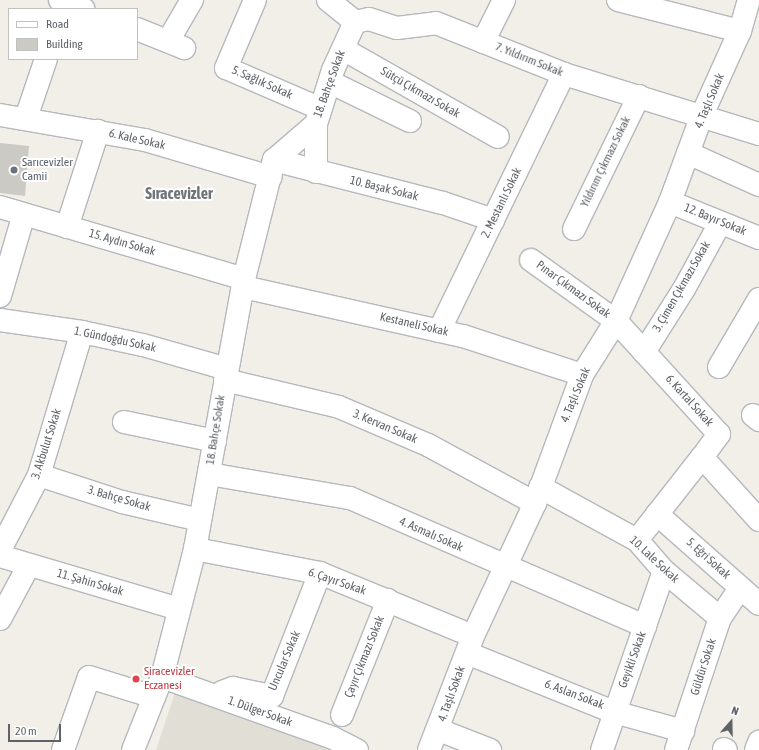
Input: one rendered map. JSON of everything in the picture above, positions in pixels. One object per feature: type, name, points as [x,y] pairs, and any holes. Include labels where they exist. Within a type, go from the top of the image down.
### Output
[{"type":"street","points":[[138,29],[176,44],[192,0]]},
{"type":"street","name":"5. Sağlık Sokak","points":[[255,0],[226,68],[319,117]]},
{"type":"street","name":"7. Yıldırım Sokak","points":[[328,0],[397,28],[436,23],[564,74],[702,115],[759,134]]},
{"type":"street","points":[[483,42],[504,0]]},
{"type":"street","points":[[618,0],[740,31]]},
{"type":"street","name":"4. Taşlı Sokak","points":[[429,750],[439,730],[470,645],[504,567],[538,495],[582,375],[616,321],[670,202],[702,115],[740,31],[749,0]]},
{"type":"street","name":"18. Bahçe Sokak","points":[[316,172],[319,117],[330,82],[343,49],[365,14]]},
{"type":"street","name":"Sütçü Çıkmazı Sokak","points":[[343,49],[498,137]]},
{"type":"street","points":[[26,118],[46,60]]},
{"type":"street","name":"2. Mestanlı Sokak","points":[[439,331],[564,74]]},
{"type":"street","points":[[330,82],[410,121]]},
{"type":"street","name":"Yıldırım Çıkmazı Sokak","points":[[574,229],[639,96]]},
{"type":"street","name":"6. Kale Sokak","points":[[0,115],[26,118],[144,140],[273,169]]},
{"type":"street","name":"18. Bahçe Sokak","points":[[133,750],[162,677],[194,549],[244,283],[273,169],[319,117]]},
{"type":"street","points":[[67,227],[98,132]]},
{"type":"street","points":[[688,153],[759,185]]},
{"type":"street","name":"10. Başak Sokak","points":[[273,169],[316,172],[443,204],[493,220]]},
{"type":"street","name":"12. Bayır Sokak","points":[[670,202],[759,238]]},
{"type":"street","name":"15. Aydın Sokak","points":[[0,207],[244,283]]},
{"type":"street","points":[[0,296],[24,214]]},
{"type":"street","name":"3. Çimen Çıkmazı Sokak","points":[[644,352],[684,289],[720,222]]},
{"type":"street","name":"Pınar Çıkmazı Sokak","points":[[531,260],[616,321]]},
{"type":"street","name":"Kestaneli Sokak","points":[[244,283],[439,331],[582,375]]},
{"type":"street","points":[[719,367],[759,299]]},
{"type":"street","name":"1. Gündoğdu Sokak","points":[[0,320],[82,332],[142,345],[226,374]]},
{"type":"street","name":"6. Kartal Sokak","points":[[616,321],[719,434],[702,457]]},
{"type":"street","name":"3. Akbulut Sokak","points":[[0,550],[39,475],[82,332]]},
{"type":"street","name":"3. Kervan Sokak","points":[[226,374],[338,407],[428,445],[538,495]]},
{"type":"street","points":[[124,422],[215,441]]},
{"type":"street","points":[[637,540],[702,457],[759,520]]},
{"type":"street","name":"4. Asmalı Sokak","points":[[209,474],[350,498],[504,567],[645,626]]},
{"type":"street","name":"3. Bahçe Sokak","points":[[39,475],[122,502],[200,520]]},
{"type":"street","name":"10. Lale Sokak","points":[[538,495],[637,540],[664,571],[720,618]]},
{"type":"street","name":"5. Eğri Sokak","points":[[657,514],[759,604]]},
{"type":"street","name":"6. Çayır Sokak","points":[[194,549],[320,573],[388,600],[470,645]]},
{"type":"street","name":"11. Şahin Sokak","points":[[0,556],[179,609]]},
{"type":"street","points":[[0,619],[29,565]]},
{"type":"street","name":"Geyikli Sokak","points":[[602,750],[664,571]]},
{"type":"street","name":"Uncular Sokak","points":[[215,695],[233,688],[272,696],[320,573]]},
{"type":"street","name":"Güldür Sokak","points":[[680,740],[720,618],[740,588]]},
{"type":"street","name":"Çayır Çıkmazı Sokak","points":[[342,715],[388,600]]},
{"type":"street","name":"6. Aslan Sokak","points":[[470,645],[614,712],[680,740]]},
{"type":"street","name":"1. Dülger Sokak","points":[[162,677],[215,695],[358,750]]},
{"type":"street","points":[[63,750],[89,678],[154,697]]},
{"type":"street","points":[[439,730],[490,750]]},
{"type":"street","points":[[756,750],[759,742]]},
{"type":"shaded area","points":[[176,690],[298,736],[329,750],[156,750]]},
{"type":"building","name":"Sarıcevizler Camii","points":[[0,143],[29,146],[25,196],[0,193]]},
{"type":"place","name":"Sarıcevizler Camii","points":[[14,170]]},
{"type":"place","name":"Siracevizler Eczanesi","points":[[136,679]]},
{"type":"district","name":"Sıracevizler","points":[[179,193]]}]
